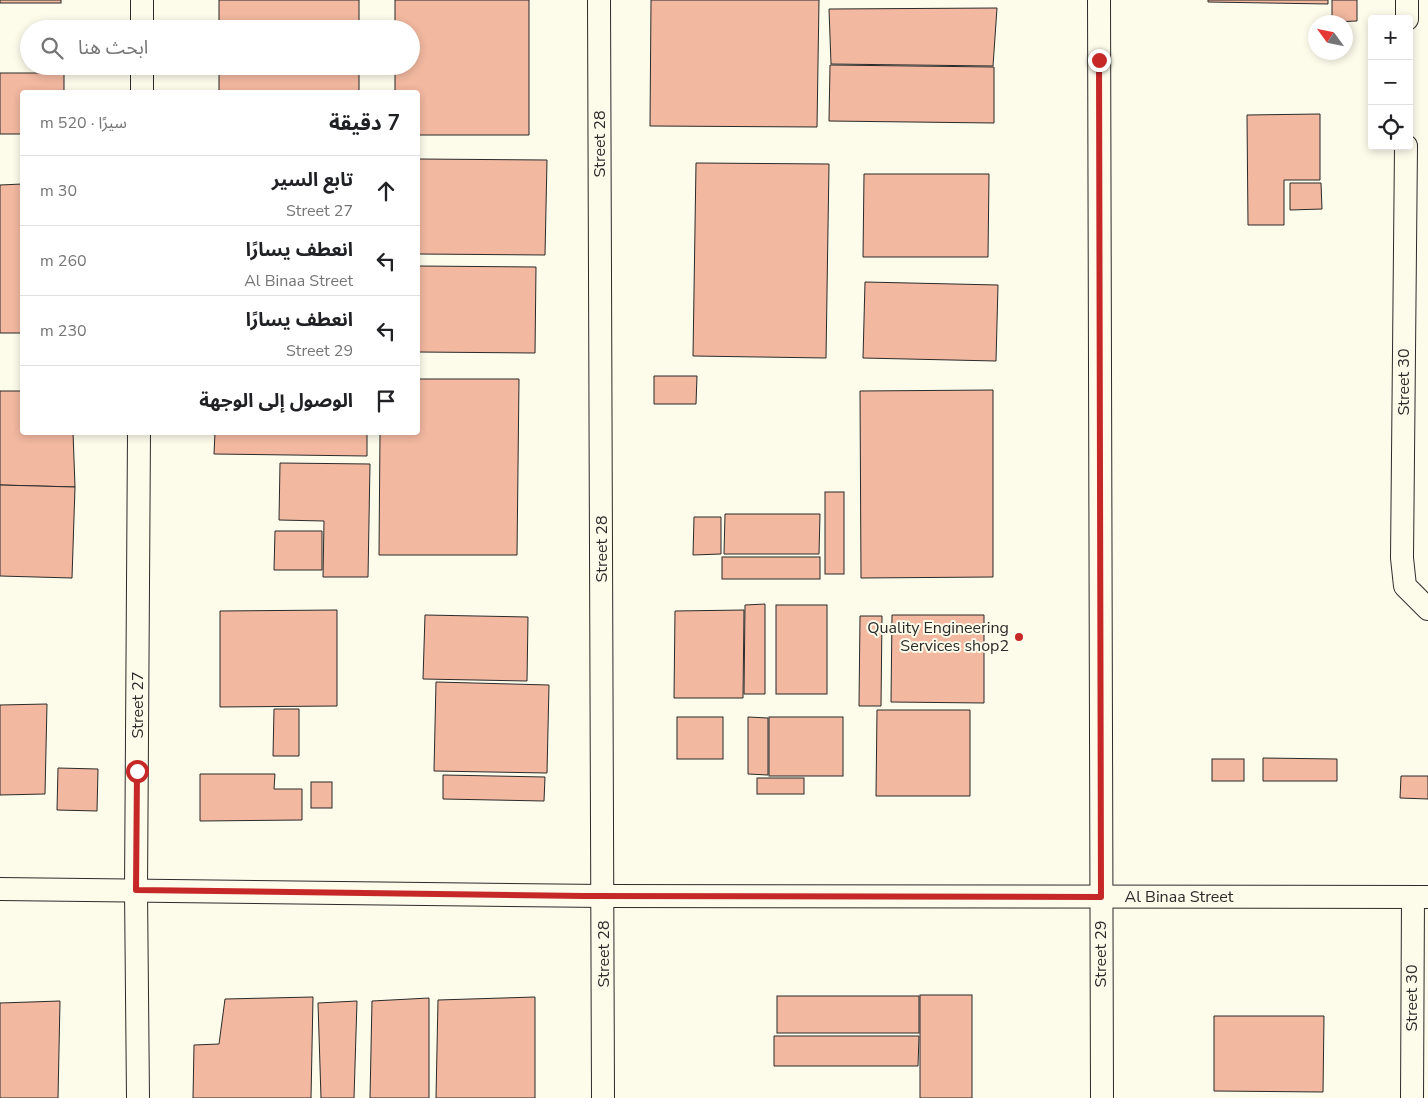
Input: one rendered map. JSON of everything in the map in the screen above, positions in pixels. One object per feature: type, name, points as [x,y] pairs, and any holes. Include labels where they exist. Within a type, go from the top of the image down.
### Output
[{"type":"street","points":[[142,0],[142,20]]},
{"type":"street","name":"Street 28","points":[[599,0],[604,896],[603,1098]]},
{"type":"street","name":"Street 29","points":[[1099,0],[1102,1098]]},
{"type":"street","points":[[1407,0],[1407,15]]},
{"type":"street","points":[[142,75],[142,90]]},
{"type":"street","name":"Street 30","points":[[1406,150],[1402,558],[1405,586],[1428,609]]},
{"type":"street","name":"Street 27","points":[[138,1098],[136,890],[140,435]]},
{"type":"street","name":"Al Binaa Street","points":[[0,889],[604,896],[1420,897]]},
{"type":"street","name":"Street 30","points":[[1412,1098],[1420,897]]},
{"type":"building","points":[[0,0],[61,0],[61,3],[0,3]]},
{"type":"building","points":[[219,0],[359,0],[359,20],[219,20]]},
{"type":"building","points":[[395,0],[529,0],[529,135],[420,135],[420,90],[395,90],[395,75],[420,75],[420,20],[395,20]]},
{"type":"building","points":[[651,0],[819,0],[817,127],[650,126]]},
{"type":"building","points":[[1208,0],[1328,0],[1328,4],[1208,2]]},
{"type":"building","points":[[1332,0],[1357,0],[1357,21],[1353,21],[1353,15],[1332,15]]},
{"type":"building","points":[[997,8],[993,66],[831,64],[829,9]]},
{"type":"building","points":[[830,65],[994,67],[994,123],[829,121]]},
{"type":"building","points":[[0,73],[64,75],[64,90],[20,90],[20,134],[0,134]]},
{"type":"building","points":[[219,75],[359,75],[359,90],[219,90]]},
{"type":"building","points":[[1320,114],[1320,180],[1284,180],[1284,225],[1248,225],[1247,115]]},
{"type":"building","points":[[420,159],[547,160],[545,255],[420,254]]},
{"type":"building","points":[[696,163],[829,164],[826,358],[693,356]]},
{"type":"building","points":[[864,174],[989,174],[988,257],[863,257]]},
{"type":"building","points":[[1290,183],[1321,183],[1322,209],[1290,210]]},
{"type":"building","points":[[20,184],[20,333],[0,333],[0,185]]},
{"type":"building","points":[[420,266],[536,267],[535,353],[420,352]]},
{"type":"building","points":[[865,282],[998,285],[996,361],[863,358]]},
{"type":"building","points":[[654,376],[697,376],[696,404],[654,404]]},
{"type":"building","points":[[420,379],[519,379],[517,555],[379,555],[380,435],[420,435]]},
{"type":"building","points":[[993,390],[993,577],[861,578],[860,391]]},
{"type":"building","points":[[0,391],[20,391],[20,435],[73,435],[75,487],[0,485]]},
{"type":"building","points":[[215,435],[367,435],[367,456],[214,454]]},
{"type":"building","points":[[280,463],[370,464],[368,577],[323,577],[324,521],[279,520]]},
{"type":"building","points":[[0,485],[75,487],[72,578],[0,576]]},
{"type":"building","points":[[825,492],[844,492],[844,574],[825,574]]},
{"type":"building","points":[[725,514],[820,514],[819,554],[724,554]]},
{"type":"building","points":[[694,517],[721,517],[721,554],[693,555]]},
{"type":"building","points":[[275,531],[322,531],[322,570],[274,570]]},
{"type":"building","points":[[722,557],[820,557],[820,579],[722,579]]},
{"type":"building","points":[[765,604],[765,694],[744,694],[745,605]]},
{"type":"building","points":[[776,605],[827,605],[827,694],[776,694]]},
{"type":"building","points":[[337,610],[337,706],[220,707],[220,611]]},
{"type":"building","points":[[744,610],[743,698],[674,698],[675,611]]},
{"type":"building","points":[[425,615],[528,617],[527,681],[423,679]]},
{"type":"building","points":[[892,615],[984,615],[984,703],[891,702]]},
{"type":"building","points":[[860,616],[882,616],[881,706],[859,706]]},
{"type":"building","points":[[436,682],[549,685],[547,773],[434,771]]},
{"type":"building","points":[[47,704],[45,794],[0,795],[0,705]]},
{"type":"building","points":[[274,709],[299,709],[299,756],[273,756]]},
{"type":"building","points":[[877,710],[970,710],[970,796],[876,796]]},
{"type":"building","points":[[677,717],[723,717],[723,759],[677,759]]},
{"type":"building","points":[[748,717],[768,718],[768,775],[748,774]]},
{"type":"building","points":[[769,717],[843,717],[843,776],[769,776]]},
{"type":"building","points":[[1263,758],[1337,759],[1337,781],[1263,781]]},
{"type":"building","points":[[1212,759],[1244,759],[1244,781],[1212,781]]},
{"type":"building","points":[[58,768],[98,769],[97,811],[57,810]]},
{"type":"building","points":[[200,774],[275,774],[274,789],[302,789],[302,820],[200,821]]},
{"type":"building","points":[[443,775],[545,777],[544,801],[443,799]]},
{"type":"building","points":[[1401,776],[1428,776],[1428,799],[1400,798]]},
{"type":"building","points":[[757,778],[804,778],[804,794],[757,794]]},
{"type":"building","points":[[311,782],[332,782],[332,808],[311,808]]},
{"type":"building","points":[[920,995],[972,995],[972,1098],[920,1098]]},
{"type":"building","points":[[777,996],[919,996],[919,1033],[777,1033]]},
{"type":"building","points":[[313,997],[311,1098],[193,1098],[194,1045],[219,1044],[225,999]]},
{"type":"building","points":[[535,997],[535,1098],[436,1098],[438,1000]]},
{"type":"building","points":[[429,998],[429,1098],[370,1098],[372,1001]]},
{"type":"building","points":[[60,1001],[58,1098],[0,1098],[0,1003]]},
{"type":"building","points":[[357,1001],[354,1098],[321,1098],[318,1003]]},
{"type":"building","points":[[1214,1016],[1324,1016],[1323,1092],[1214,1091]]},
{"type":"building","points":[[774,1036],[919,1036],[918,1066],[774,1066]]},
{"type":"place","name":"Quality Engineering Services shop2","points":[[1019,637]]},
{"type":"route","points":[[137,771],[136,890],[584,896],[1101,897],[1099,60]]}]
